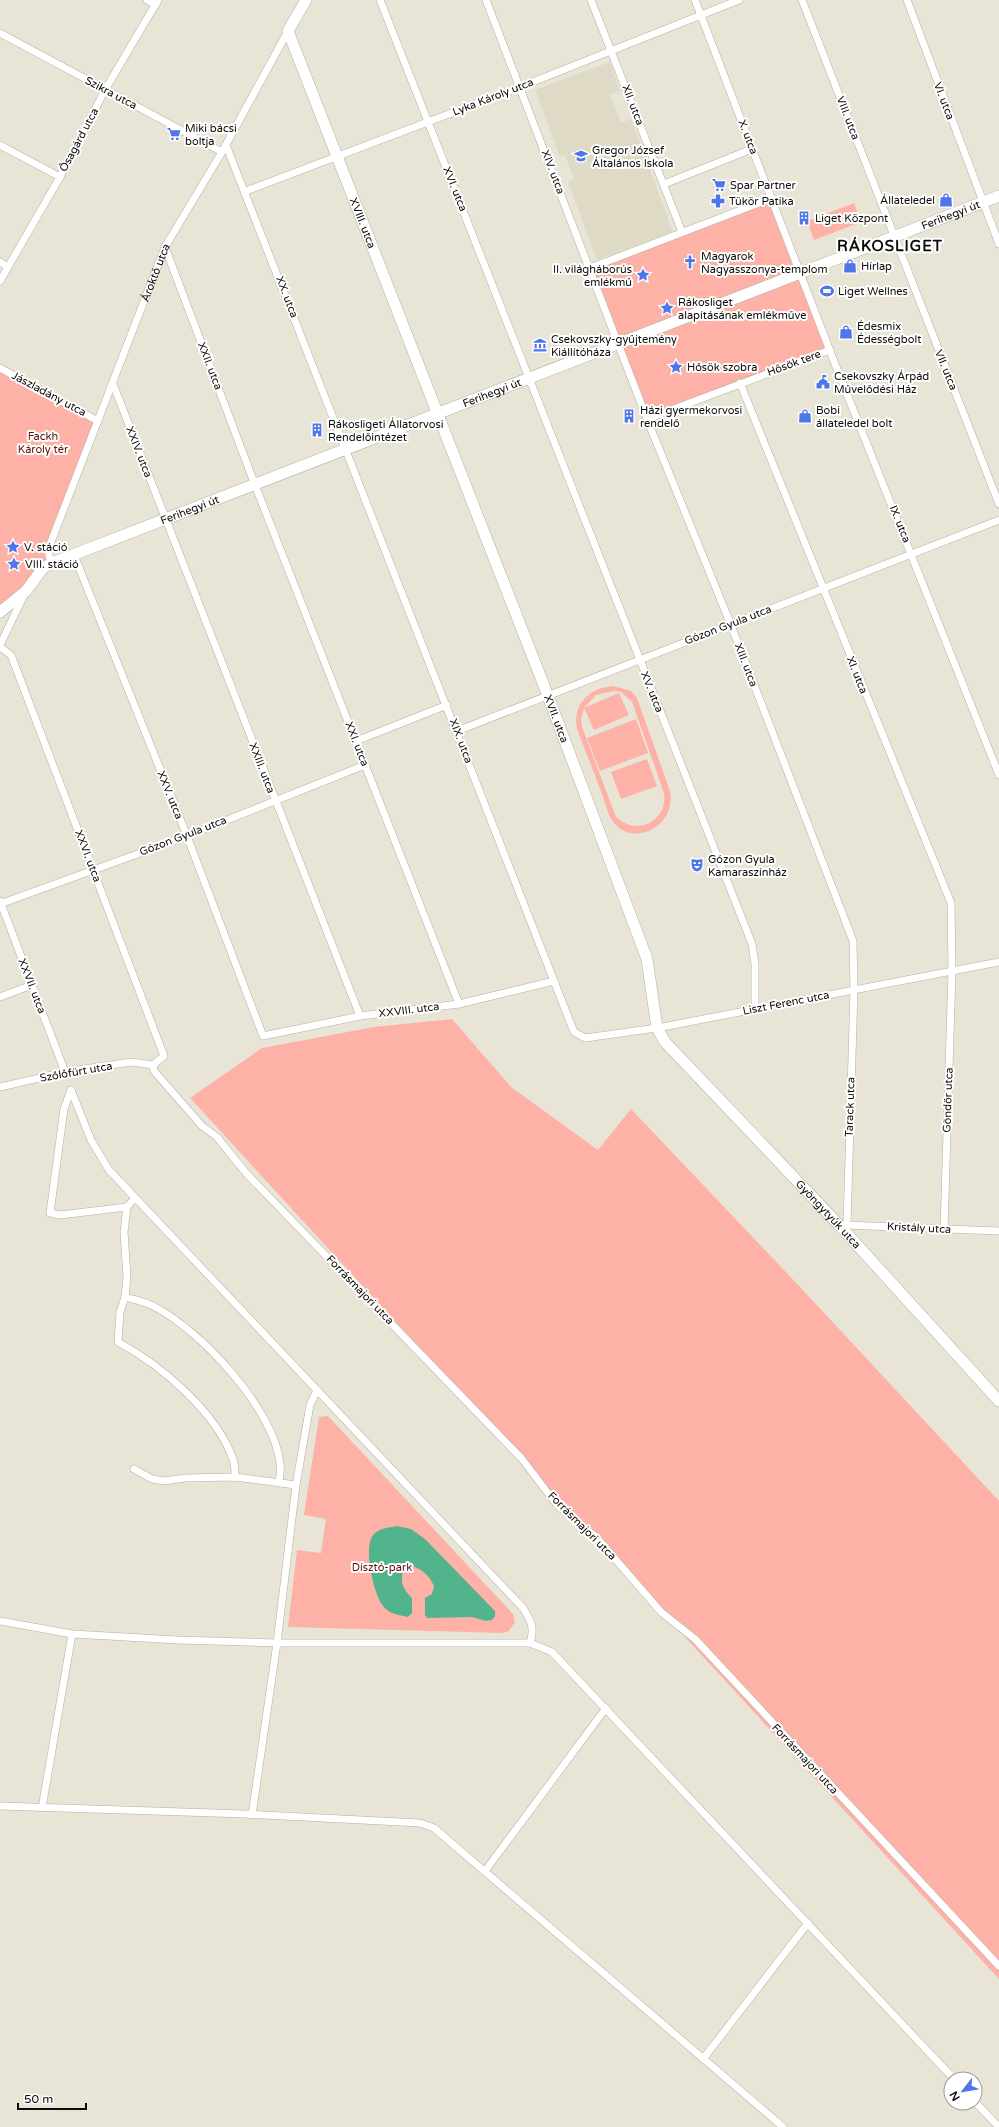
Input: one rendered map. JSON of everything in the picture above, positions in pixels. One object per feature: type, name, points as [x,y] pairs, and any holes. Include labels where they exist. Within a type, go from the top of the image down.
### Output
[{"type":"street","points":[[147,0],[157,2]]},
{"type":"street","name":"Ároktő utca","points":[[52,563],[49,556],[49,547],[165,247],[226,145],[306,0]]},
{"type":"street","name":"XVI. utca","points":[[380,0],[530,379]]},
{"type":"street","name":"XIV. utca","points":[[486,0],[619,344]]},
{"type":"street","name":"XII. utca","points":[[591,0],[682,232]]},
{"type":"street","name":"X. utca","points":[[695,0],[801,273]]},
{"type":"street","name":"Lyka Károly utca","points":[[246,191],[520,87],[739,0]]},
{"type":"street","name":"VIII. utca","points":[[802,0],[894,237]]},
{"type":"street","name":"VI. utca","points":[[906,0],[982,203],[999,244]]},
{"type":"street","name":"Ősagárd utca","points":[[0,281],[60,177],[105,90],[157,2]]},
{"type":"street","name":"XVIII. utca","points":[[288,32],[437,415]]},
{"type":"street","name":"Szikra utca","points":[[0,33],[222,152]]},
{"type":"street","points":[[0,145],[60,177]]},
{"type":"street","name":"XX. utca","points":[[226,145],[246,191],[346,450]]},
{"type":"street","points":[[664,184],[752,149]]},
{"type":"street","name":"Ferihegyi út","points":[[0,612],[26,590],[43,568],[52,563],[999,196]]},
{"type":"street","points":[[590,268],[772,198]]},
{"type":"street","name":"VII. utca","points":[[894,237],[999,504]]},
{"type":"street","name":"XXII. utca","points":[[165,247],[255,485]]},
{"type":"street","points":[[0,262],[8,267]]},
{"type":"street","name":"IX. utca","points":[[801,273],[830,350],[999,775]]},
{"type":"street","name":"XIII. utca","points":[[619,344],[647,420],[731,625],[853,941],[854,990]]},
{"type":"street","name":"Hősök tere","points":[[647,420],[740,383],[830,350]]},
{"type":"street","name":"Jászladány utca","points":[[0,368],[98,421]]},
{"type":"street","name":"XV. utca","points":[[530,379],[752,944],[755,964],[755,1009]]},
{"type":"street","name":"XI. utca","points":[[740,383],[951,903],[952,971]]},
{"type":"street","name":"XXIV. utca","points":[[113,384],[165,520]]},
{"type":"street","name":"XVII. utca","points":[[437,415],[548,696],[647,959],[657,1028]]},
{"type":"street","name":"XIX. utca","points":[[346,450],[574,1032]]},
{"type":"street","name":"XXI. utca","points":[[255,485],[459,1004]]},
{"type":"street","name":"XXIII. utca","points":[[165,520],[360,1016]]},
{"type":"street","name":"Gózon Gyula utca","points":[[457,731],[999,520]]},
{"type":"street","name":"XXV. utca","points":[[74,555],[187,836],[263,1036]]},
{"type":"street","points":[[0,646],[26,590]]},
{"type":"street","name":"XXVI. utca","points":[[0,646],[11,655],[164,1056],[152,1065]]},
{"type":"street","points":[[356,741],[447,706]]},
{"type":"street","name":"Gózon Gyula utca","points":[[0,903],[187,836],[274,800],[365,765]]},
{"type":"street","name":"XXVII. utca","points":[[0,903],[65,1072]]},
{"type":"street","name":"Liszt Ferenc utca","points":[[574,1032],[586,1038],[657,1028],[999,962]]},
{"type":"street","name":"Göndör utca","points":[[944,1230],[952,971]]},
{"type":"street","name":"XXVIII. utca","points":[[263,1036],[360,1016],[459,1004],[554,982]]},
{"type":"street","points":[[0,997],[32,985]]},
{"type":"street","name":"Tarack utca","points":[[843,1225],[854,990]]},
{"type":"street","name":"Gyöngytyúk utca","points":[[657,1028],[665,1042],[843,1225],[999,1401]]},
{"type":"street","name":"Szőlőfürt utca","points":[[0,1087],[65,1072],[131,1062],[152,1065]]},
{"type":"street","name":"Forrásmajori utca","points":[[152,1065],[154,1071],[202,1126],[217,1137],[246,1173],[522,1459],[557,1505],[597,1538],[661,1612],[695,1639],[999,1966]]},
{"type":"street","points":[[127,1207],[60,1215],[50,1213],[64,1109],[71,1090],[92,1140],[109,1170],[523,1608],[531,1621],[533,1632],[530,1643]]},
{"type":"street","points":[[135,1198],[127,1207],[124,1232],[127,1276],[125,1297],[120,1312],[118,1342],[159,1368],[214,1424],[233,1460],[235,1477]]},
{"type":"street","name":"Kristály utca","points":[[843,1225],[999,1232]]},
{"type":"street","points":[[125,1297],[154,1306],[180,1324],[215,1355],[245,1388],[264,1418],[274,1443],[280,1463],[279,1482]]},
{"type":"street","points":[[252,1815],[277,1643],[296,1485],[310,1405],[316,1390]]},
{"type":"street","points":[[134,1469],[152,1479],[164,1481],[185,1478],[235,1477],[296,1485]]},
{"type":"street","points":[[0,1621],[72,1634],[277,1643],[530,1643],[552,1652],[947,2071]]},
{"type":"street","points":[[42,1808],[72,1634]]},
{"type":"street","points":[[485,1871],[606,1708]]},
{"type":"street","points":[[0,1806],[420,1823],[434,1828],[783,2127]]},
{"type":"street","points":[[703,2059],[808,1923]]},
{"type":"street","points":[[983,2111],[998,2127]]},
{"type":"shaded area","points":[[610,62],[620,91],[610,94],[621,123],[631,119],[673,232],[597,260],[568,182],[574,179],[565,155],[560,157],[535,90]]},
{"type":"shaded area","points":[[397,1526],[411,1529],[425,1539],[495,1611],[495,1616],[492,1620],[486,1621],[472,1617],[427,1618],[425,1615],[425,1598],[432,1594],[434,1586],[425,1573],[412,1566],[403,1571],[402,1582],[404,1589],[412,1598],[412,1613],[408,1617],[394,1614],[385,1609],[376,1592],[373,1581],[369,1559],[369,1548],[371,1540],[376,1532],[384,1528]]},
{"type":"green space","points":[[772,198],[830,350],[647,419],[590,268]]},
{"type":"green space","points":[[854,203],[861,222],[814,240],[807,221]]},
{"type":"green space","name":"Fackh Károly tér","points":[[0,368],[98,421],[49,547],[52,563],[0,612]]},
{"type":"green space","points":[[613,686],[631,691],[637,698],[670,791],[670,804],[666,815],[659,824],[650,830],[640,833],[630,833],[620,829],[610,817],[577,729],[577,712],[584,698],[605,687]],"holes":[[[613,691],[621,692],[632,702],[664,793],[664,803],[661,811],[656,818],[649,823],[641,826],[633,826],[624,823],[616,817],[582,727],[581,720],[584,708],[596,695]]]},
{"type":"green space","points":[[619,693],[629,715],[594,730],[584,708]]},
{"type":"green space","points":[[636,719],[648,753],[600,771],[587,738]]},
{"type":"green space","points":[[647,759],[657,786],[621,799],[611,772]]},
{"type":"green space","points":[[452,1019],[511,1087],[598,1150],[631,1109],[801,1288],[999,1501],[999,1979],[190,1098],[262,1048],[374,1027]]},
{"type":"green space","name":"Dísztó-park","points":[[328,1416],[513,1614],[515,1622],[509,1631],[503,1633],[288,1627],[297,1550],[321,1553],[326,1519],[304,1515],[319,1417]]},
{"type":"place","name":"Miki bácsi boltja","points":[[174,134]]},
{"type":"place","name":"Gregor József Általános Iskola","points":[[581,156]]},
{"type":"place","name":"Spar Partner","points":[[719,185]]},
{"type":"place","name":"Állateledel","points":[[946,200]]},
{"type":"place","name":"Tükör Patika","points":[[718,201]]},
{"type":"place","name":"Liget Központ","points":[[804,218]]},
{"type":"place","name":"Magyarok Nagyasszonya-templom","points":[[690,262]]},
{"type":"place","name":"Hírlap","points":[[850,266]]},
{"type":"place","name":"II. világháborús emlékmű","points":[[643,275]]},
{"type":"place","name":"Liget Wellnes","points":[[827,291]]},
{"type":"place","name":"Rákosliget alapításának emlékműve","points":[[667,308]]},
{"type":"place","name":"Édesmix Édességbolt","points":[[846,332]]},
{"type":"place","name":"Csekovszky-gyűjtemény Kiállítóháza","points":[[540,345]]},
{"type":"place","name":"Hősök szobra","points":[[676,367]]},
{"type":"place","name":"Csekovszky Árpád Művelődési Ház","points":[[823,382]]},
{"type":"place","name":"Házi gyermekorvosi rendelő","points":[[629,416]]},
{"type":"place","name":"Bobi állateledel bolt","points":[[805,416]]},
{"type":"place","name":"Rákosligeti Állatorvosi Rendelőintézet","points":[[317,430]]},
{"type":"place","name":"V. stáció","points":[[13,547]]},
{"type":"place","name":"VIII. stáció","points":[[14,564]]},
{"type":"place","name":"Gózon Gyula Kamaraszínház","points":[[697,865]]},
{"type":"district","name":"RÁKOSLIGET","points":[[890,246]]}]
